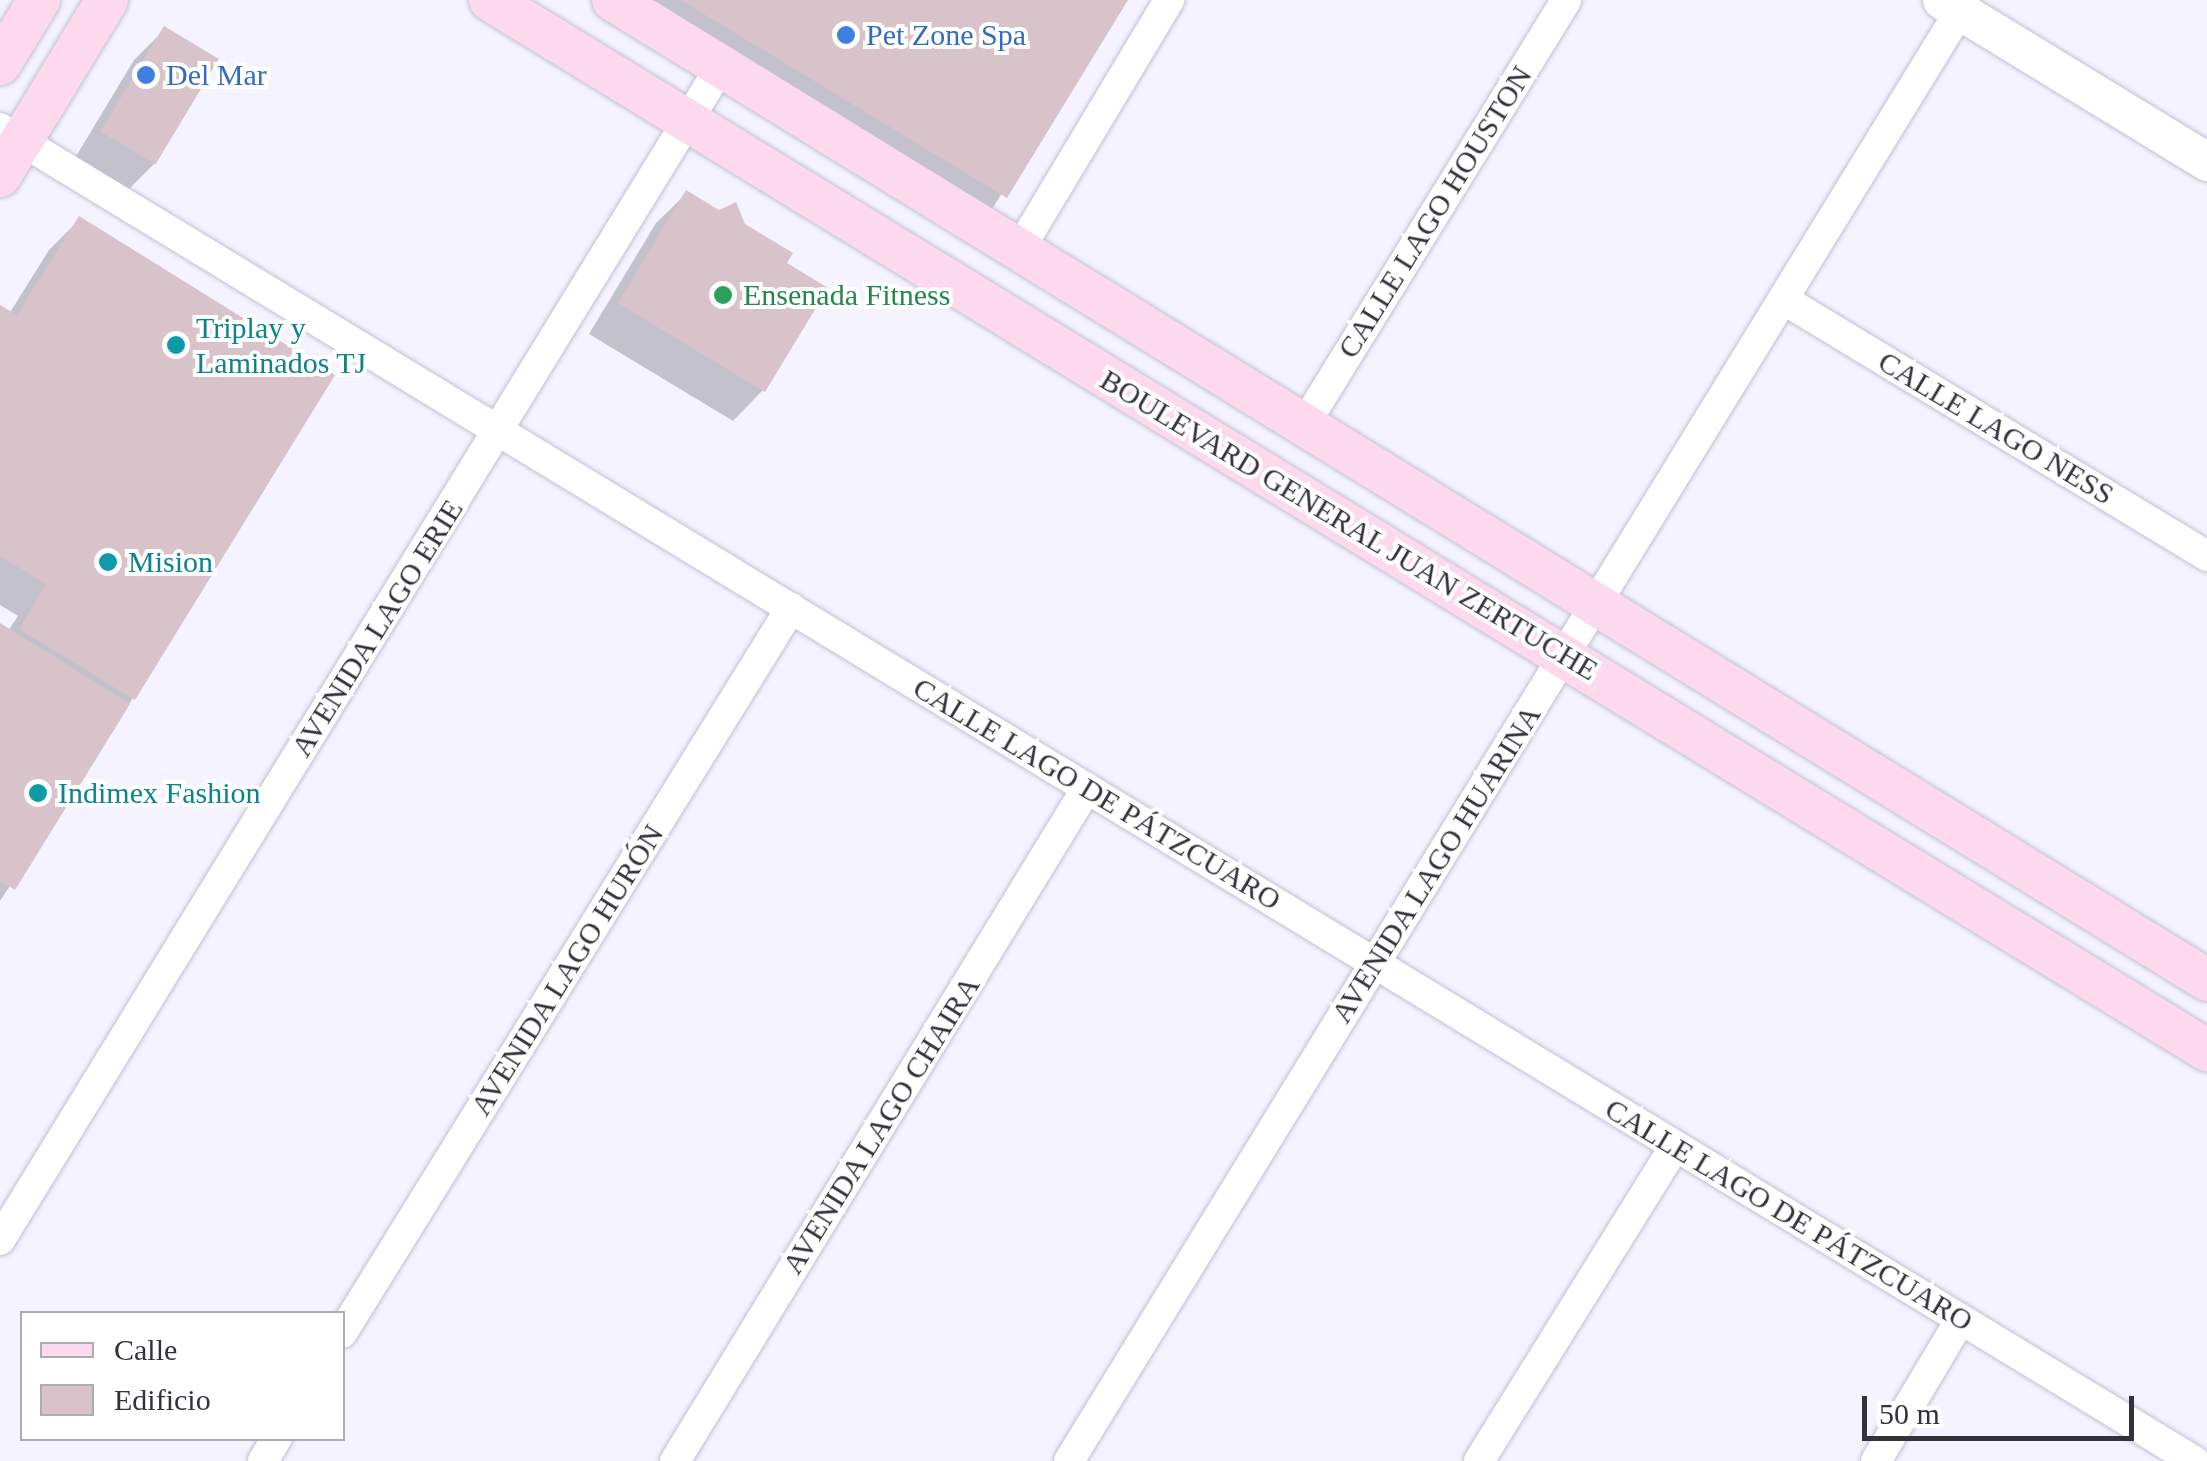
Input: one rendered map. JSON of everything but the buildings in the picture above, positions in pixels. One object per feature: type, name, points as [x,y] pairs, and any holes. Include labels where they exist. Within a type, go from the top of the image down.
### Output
[{"type":"main road","points":[[0,64],[39,0]]},
{"type":"main road","points":[[7,148],[107,0]]},
{"type":"main road","name":"BOULEVARD GENERAL JUAN ZERTUCHE","points":[[490,0],[2207,1050]]},
{"type":"main road","name":"BOULEVARD GENERAL JUAN ZERTUCHE","points":[[613,0],[2207,980]]},
{"type":"street","points":[[1020,250],[1169,0]]},
{"type":"street","name":"CALLE LAGO HOUSTON","points":[[1304,425],[1566,0]]},
{"type":"street","points":[[1951,6],[2207,162]]},
{"type":"street","name":"AVENIDA LAGO HUARINA","points":[[1069,1461],[1786,300],[1951,6]]},
{"type":"street","name":"AVENIDA LAGO ERIE","points":[[0,1240],[721,66]]},
{"type":"street","name":"CALLE LAGO DE PÁTZCUARO","points":[[7,148],[498,430],[2194,1461]]},
{"type":"street","name":"CALLE LAGO NESS","points":[[1786,300],[2207,556]]},
{"type":"street","name":"AVENIDA LAGO HURÓN","points":[[345,1328],[791,608]]},
{"type":"street","name":"AVENIDA LAGO CHAIRA","points":[[675,1461],[1087,788]]},
{"type":"street","points":[[1479,1461],[1675,1146]]},
{"type":"street","points":[[1876,1461],[1961,1320]]},
{"type":"place","name":"Pet Zone Spa","points":[[846,35]]},
{"type":"place","name":"Del Mar","points":[[146,75]]},
{"type":"place","name":"Ensenada Fitness","points":[[723,295]]},
{"type":"place","name":"Triplay y Laminados TJ","points":[[176,345]]},
{"type":"place","name":"Mision","points":[[108,562]]},
{"type":"place","name":"Indimex Fashion","points":[[38,793]]}]
